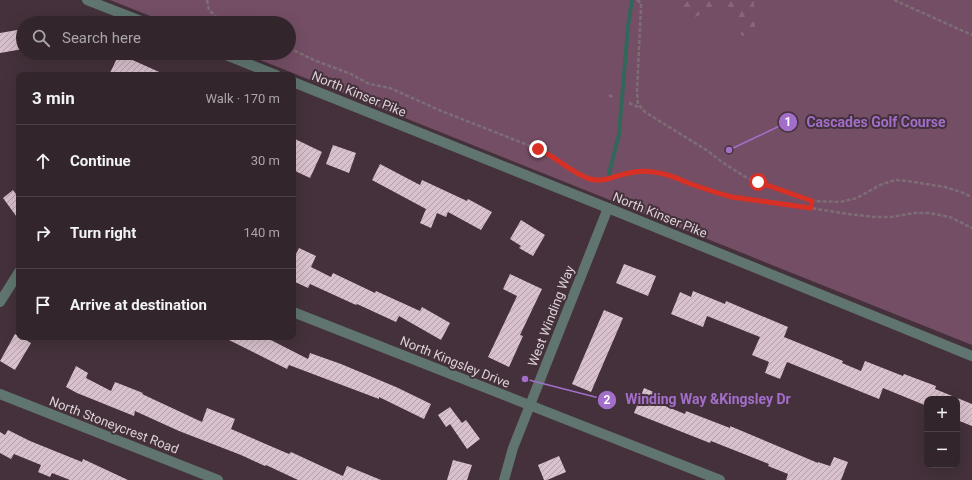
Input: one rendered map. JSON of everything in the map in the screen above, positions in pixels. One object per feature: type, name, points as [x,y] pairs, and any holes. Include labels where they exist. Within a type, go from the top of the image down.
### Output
[{"type":"street","points":[[87,0],[128,16]]},
{"type":"street","points":[[238,60],[268,72]]},
{"type":"street","name":"North Kinser Pike","points":[[296,83],[972,356]]},
{"type":"street","name":"West Winding Way","points":[[504,480],[513,448],[608,208]]},
{"type":"street","points":[[0,302],[16,277]]},
{"type":"street","name":"North Kingsley Drive","points":[[296,313],[720,480]]},
{"type":"street","name":"North Stoneycrest Road","points":[[0,394],[218,480]]},
{"type":"path","points":[[207,0],[209,10],[215,16]]},
{"type":"path","points":[[637,0],[641,3],[637,91],[638,104],[641,108]]},
{"type":"path","points":[[894,0],[972,35]]},
{"type":"path","points":[[296,51],[316,61],[351,74],[369,84],[390,88],[439,110],[548,153],[582,176],[591,179],[605,180],[638,171],[653,172],[668,175],[713,192],[732,197],[876,217],[929,213],[950,217],[972,228]]},
{"type":"path","points":[[609,95],[614,98]]},
{"type":"path","points":[[629,103],[641,108],[656,120],[708,151],[747,178],[812,201],[840,202],[857,198],[880,185],[895,180],[945,187],[972,197]]},
{"type":"path","points":[[811,208],[812,201]]},
{"type":"green space","points":[[110,0],[972,0],[972,345],[296,74],[296,72],[290,72],[260,60],[296,60],[296,16],[150,16]]},
{"type":"green space","points":[[672,0],[754,0],[755,26],[751,35],[742,36],[737,29],[731,11],[726,7],[719,6],[692,18],[685,17],[678,11]]},
{"type":"building","points":[[16,30],[16,50],[0,53],[0,33]]},
{"type":"building","points":[[116,60],[132,60],[159,72],[110,72]]},
{"type":"building","points":[[296,139],[322,152],[310,178],[296,171]]},
{"type":"building","points":[[333,145],[356,153],[349,173],[326,164]]},
{"type":"building","points":[[380,164],[420,185],[422,180],[467,201],[468,199],[492,212],[481,230],[448,212],[446,217],[437,213],[431,228],[420,223],[426,209],[372,180]]},
{"type":"building","points":[[13,190],[16,194],[16,216],[3,198]]},
{"type":"building","points":[[521,220],[545,235],[533,256],[519,248],[521,246],[510,239]]},
{"type":"building","points":[[299,248],[316,256],[311,267],[331,277],[333,273],[375,293],[376,291],[420,311],[422,307],[450,323],[441,340],[399,316],[396,322],[310,284],[308,288],[296,282],[296,254]]},
{"type":"building","points":[[624,264],[656,276],[648,296],[616,283]]},
{"type":"building","points":[[510,274],[542,289],[520,335],[523,336],[509,367],[488,357],[517,296],[503,289]]},
{"type":"building","points":[[693,291],[725,304],[726,301],[788,327],[784,337],[843,361],[842,363],[861,371],[865,361],[903,376],[904,374],[936,386],[935,389],[952,396],[924,396],[924,405],[883,388],[879,399],[787,362],[780,379],[765,373],[769,362],[752,355],[760,337],[707,316],[703,327],[671,314],[680,292],[691,297]]},
{"type":"building","points":[[604,310],[623,318],[591,392],[572,384]]},
{"type":"building","points":[[15,334],[16,340],[26,340],[31,343],[15,370],[0,361]]},
{"type":"building","points":[[229,340],[271,340],[308,359],[310,353],[341,364],[396,387],[431,404],[424,419],[379,397],[379,399],[289,365],[287,369]]},
{"type":"building","points":[[76,366],[88,373],[86,378],[111,391],[115,382],[143,393],[142,394],[202,422],[207,408],[235,419],[231,429],[289,454],[291,452],[343,476],[347,466],[381,480],[298,480],[266,465],[265,466],[179,431],[135,411],[134,416],[77,393],[66,387]]},
{"type":"building","points":[[644,388],[663,396],[660,404],[685,414],[686,411],[730,428],[730,426],[818,463],[830,466],[834,457],[848,462],[841,480],[786,480],[788,474],[768,466],[769,464],[711,441],[710,443],[634,413]]},
{"type":"building","points":[[960,399],[972,404],[972,426],[960,421]]},
{"type":"building","points":[[450,407],[462,423],[466,420],[480,439],[467,449],[450,424],[446,427],[438,415]]},
{"type":"building","points":[[8,430],[30,441],[82,462],[83,459],[128,480],[70,480],[52,473],[50,477],[38,472],[41,465],[14,454],[11,459],[0,453],[0,432],[5,435]]},
{"type":"building","points":[[559,456],[566,472],[544,480],[538,465]]},
{"type":"building","points":[[453,460],[472,465],[467,480],[447,480]]},
{"type":"waterway","points":[[609,174],[619,134],[628,26],[632,0]]},
{"type":"place","name":"Cascades Golf Course","points":[[729,150]]},
{"type":"place","name":"Winding Way &Kingsley Dr","points":[[525,379]]},
{"type":"route","points":[[538,149],[555,157],[582,176],[591,179],[605,180],[638,171],[661,173],[719,194],[743,199],[811,208],[812,201],[758,182]]}]
